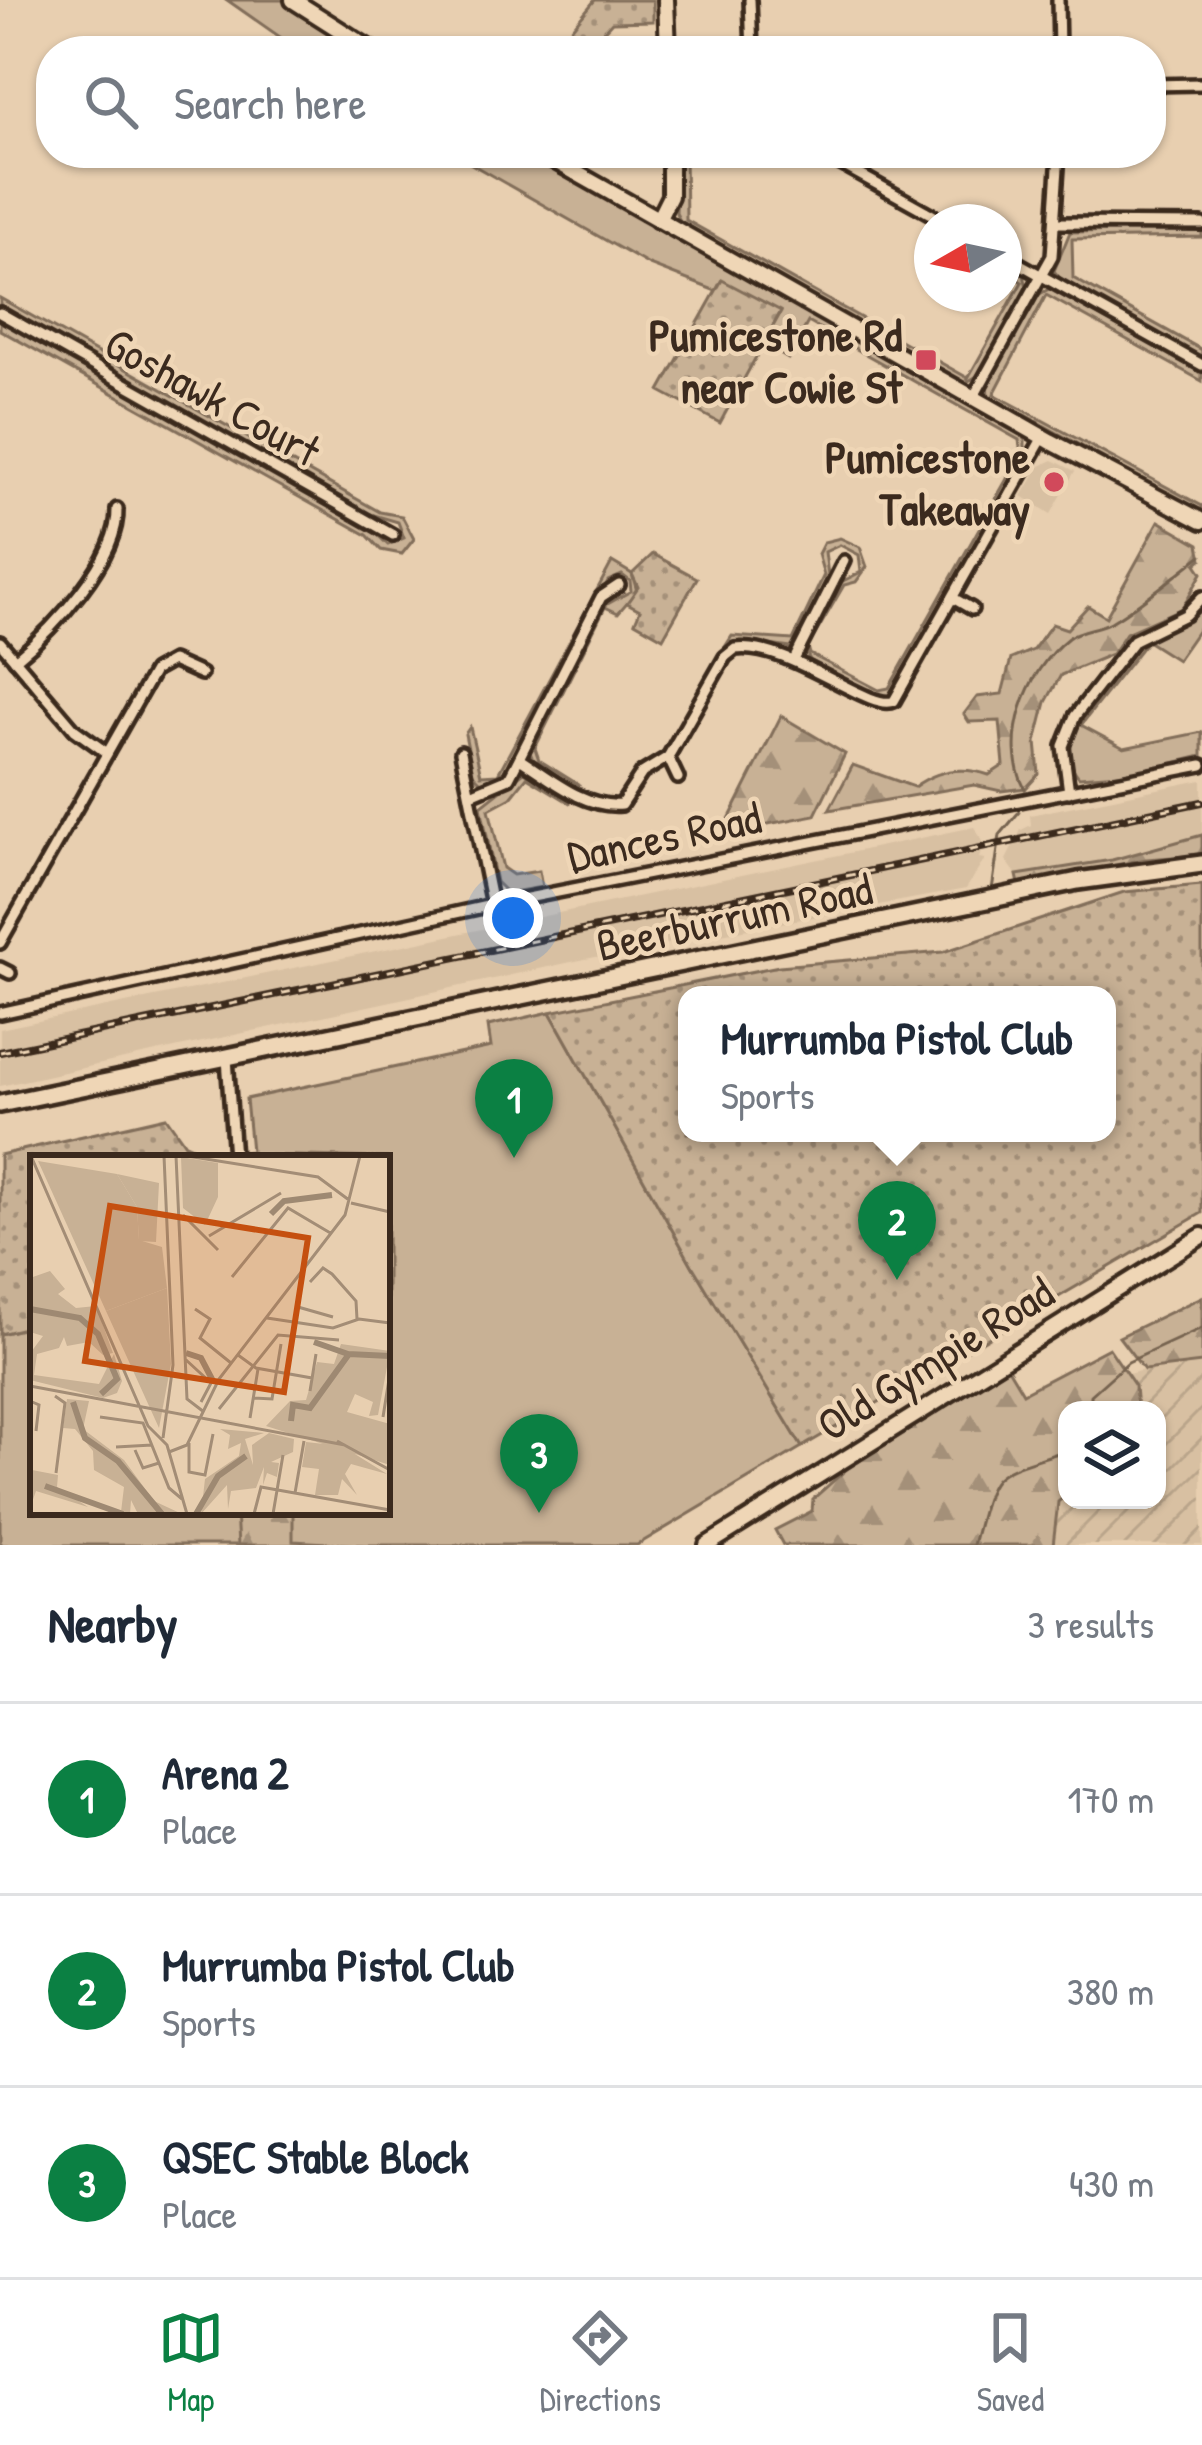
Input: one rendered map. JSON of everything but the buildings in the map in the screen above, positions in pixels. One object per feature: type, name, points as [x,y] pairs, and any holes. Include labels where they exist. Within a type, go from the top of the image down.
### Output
[{"type":"main road","points":[[292,0],[349,36]]},
{"type":"main road","points":[[666,0],[667,36]]},
{"type":"main road","points":[[568,168],[1043,437],[1202,521]]},
{"type":"main road","points":[[658,220],[670,196],[670,168]]},
{"type":"main road","name":"Beerburrum Road","points":[[0,1105],[993,899],[1202,864]]},
{"type":"main road","name":"Old Gympie Road","points":[[707,1545],[1202,1236]]},
{"type":"street","points":[[750,0],[751,36]]},
{"type":"street","points":[[1058,0],[1059,36]]},
{"type":"street","points":[[1166,85],[1202,84]]},
{"type":"street","points":[[848,168],[914,205]]},
{"type":"street","points":[[973,398],[1042,276],[1058,224],[1059,168]]},
{"type":"street","points":[[1058,224],[1202,224]]},
{"type":"street","points":[[1022,265],[1202,365]]},
{"type":"street","name":"Goshawk Court","points":[[0,314],[393,535]]},
{"type":"street","points":[[521,760],[575,795],[621,806],[642,773],[668,757],[730,652],[748,648],[795,658],[887,705],[898,698],[1043,437]]},
{"type":"street","points":[[15,660],[70,610],[115,527],[117,509]]},
{"type":"street","points":[[795,658],[844,561]]},
{"type":"street","points":[[471,794],[500,786],[521,760],[601,597],[620,585]]},
{"type":"street","points":[[1069,792],[1063,746],[1075,716],[1134,640],[1185,615],[1202,597]]},
{"type":"street","points":[[953,598],[972,609]]},
{"type":"street","points":[[0,642],[75,730],[107,753]]},
{"type":"street","points":[[0,943],[158,666],[172,662],[201,674]]},
{"type":"street","points":[[461,752],[492,905]]},
{"type":"street","points":[[668,757],[678,778]]},
{"type":"street","name":"Dances Road","points":[[0,1013],[492,905],[1202,765]]},
{"type":"street","points":[[226,1058],[234,1155]]},
{"type":"shaded area","points":[[1053,460],[1075,471],[1051,514],[1022,496],[1040,466]]},
{"type":"shaded area","points":[[1202,780],[1202,835],[1112,860],[1017,875],[1006,860],[1021,830],[1031,825],[1030,815]]},
{"type":"shaded area","points":[[974,827],[984,843],[979,858],[985,859],[966,889],[585,959],[0,1086],[0,1029]]},
{"type":"shaded area","points":[[1202,1363],[1202,1545],[1015,1545],[1017,1403],[1151,1368]]},
{"type":"green space","points":[[227,0],[282,0],[338,36],[279,36]]},
{"type":"green space","points":[[595,0],[653,0],[653,21],[612,22],[599,36],[565,36]]},
{"type":"green space","points":[[478,168],[552,168],[1025,438],[1025,458],[891,695],[874,696],[810,660],[805,651],[839,583],[861,572],[859,555],[840,545],[825,552],[829,583],[791,648],[740,641],[725,647],[732,636],[793,640],[824,575],[818,554],[824,542],[840,538],[860,547],[867,567],[856,582],[844,585],[808,647],[810,654],[879,690],[889,688],[1021,454],[1019,440],[808,322],[788,359],[763,344],[781,312],[721,281],[716,291],[649,265]]},
{"type":"green space","points":[[678,168],[685,168],[686,220],[968,378],[1005,312],[1014,312],[979,375],[965,383],[682,225],[676,213]]},
{"type":"green space","points":[[1202,230],[1202,237],[1072,239],[1073,278],[1202,350],[1202,359],[1063,282],[1054,271],[1070,232]]},
{"type":"green space","points":[[722,280],[781,311],[720,423],[660,391]]},
{"type":"green space","points":[[1049,289],[1202,372],[1202,381],[1046,295],[994,394],[1202,506],[1202,512],[988,395],[987,385],[1038,295]]},
{"type":"green space","points":[[0,298],[380,512],[402,516],[414,539],[402,554],[381,550],[367,535],[0,330],[0,319],[365,523],[388,545],[404,538],[398,522],[360,511],[0,308]]},
{"type":"green space","points":[[1159,521],[1199,544],[1202,559],[1196,564],[1202,573],[1182,608],[1126,633],[1112,654],[1061,675],[1046,702],[1036,742],[1039,774],[1026,788],[1001,791],[974,785],[829,810],[853,765],[914,787],[941,773],[959,770],[989,775],[1004,765],[1000,721],[969,722],[964,714],[977,697],[1002,694],[1011,659],[1033,650],[1052,624],[1067,629],[1088,606],[1106,617]]},
{"type":"green space","points":[[653,554],[697,578],[663,638],[635,622],[640,610],[627,603],[638,587],[632,574]]},
{"type":"green space","points":[[612,562],[632,574],[637,591],[618,613],[605,607],[535,748],[539,760],[579,785],[576,790],[535,764],[529,750],[604,606],[631,591],[630,581],[622,575],[608,581],[510,767],[503,776],[482,783],[473,774],[465,734],[470,727],[481,775],[498,774]]},
{"type":"green space","points":[[1202,602],[1202,624],[1177,660],[1147,641],[1081,725],[1124,748],[1202,732],[1202,756],[1132,773],[1079,777],[1071,762],[1071,743],[1103,681],[1145,636]]},
{"type":"green space","points":[[781,716],[845,754],[815,815],[722,833]]},
{"type":"green space","points":[[524,772],[573,798],[570,803],[527,777],[511,797],[489,809],[503,868],[513,875],[539,871],[542,887],[507,893],[496,882],[481,806]]},
{"type":"green space","points":[[1202,835],[1202,855],[1146,859],[1019,884],[1017,875],[1112,860]]},
{"type":"green space","points":[[1202,885],[1202,1213],[802,1447],[693,1267],[550,1012],[678,986],[678,1142],[1116,1142],[1116,986],[679,986],[779,966],[943,952],[1124,892]]},
{"type":"green space","points":[[550,1012],[693,1267],[802,1447],[637,1545],[0,1545],[0,1334],[30,1327],[30,1515],[390,1515],[390,1155],[218,1154],[251,1151],[246,1099],[491,1047],[488,1026]]},
{"type":"green space","points":[[166,1117],[185,1144],[211,1155],[30,1155],[30,1327],[0,1334],[0,1155]]},
{"type":"green space","points":[[1202,1297],[1202,1363],[1144,1370],[1119,1337]]},
{"type":"green space","points":[[1109,1348],[1135,1386],[1136,1401],[1058,1401],[1053,1545],[783,1545],[775,1530],[812,1511],[813,1499],[848,1468],[1008,1368],[1023,1393]]},
{"type":"green space","points":[[236,1515],[293,1515],[293,1541],[363,1545],[238,1545]]},
{"type":"waterway","points":[[1025,789],[1018,770],[1016,729],[1040,669],[1068,638],[1111,622],[1202,555]]},
{"type":"waterway","points":[[992,890],[1000,835],[1019,812]]},
{"type":"waterway","points":[[1091,1401],[1091,1395],[1128,1362],[1202,1328]]},
{"type":"waterway","points":[[973,1545],[986,1499],[998,1477],[1058,1453]]},
{"type":"railway","points":[[0,1052],[1202,802]]},
{"type":"place","name":"Pumicestone Rd near Cowie St","points":[[926,360]]},
{"type":"place","name":"Pumicestone Takeaway","points":[[1054,482]]},
{"type":"place","name":"Arena 2","points":[[514,1158]]},
{"type":"place","name":"Murrumba Pistol Club","points":[[897,1280]]},
{"type":"place","name":"QSEC Stable Block","points":[[539,1513]]}]
